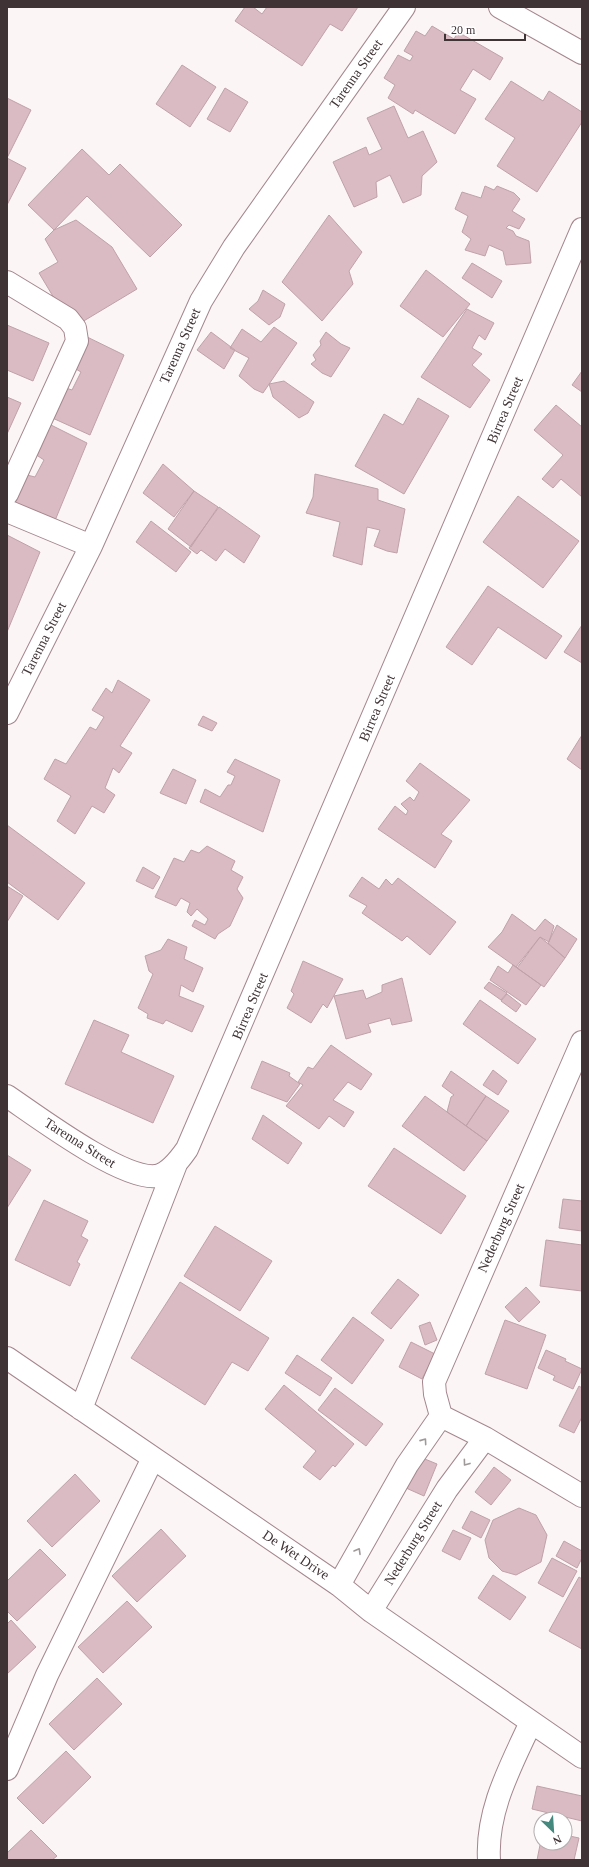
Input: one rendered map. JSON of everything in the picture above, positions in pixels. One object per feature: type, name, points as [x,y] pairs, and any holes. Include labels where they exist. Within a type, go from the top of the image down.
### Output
[{"type":"street","name":"Tarenna Street","points":[[7,713],[91,546],[186,333],[215,276],[404,7]]},
{"type":"street","points":[[500,7],[582,52]]},
{"type":"street","name":"Birrea Street","points":[[158,1176],[176,1164],[188,1149],[582,229]]},
{"type":"street","points":[[7,282],[68,319],[76,328],[77,341],[14,458],[7,494]]},
{"type":"street","points":[[7,511],[91,546]]},
{"type":"street","name":"Nederburg Street","points":[[441,1416],[435,1394],[434,1382],[582,1042]]},
{"type":"street","name":"Tarenna Street","points":[[7,1096],[108,1162],[143,1176],[158,1176]]},
{"type":"street","points":[[81,1409],[176,1164]]},
{"type":"street","name":"De Wet Drive","points":[[7,1358],[339,1585],[370,1611],[582,1756]]},
{"type":"street","points":[[339,1585],[408,1465],[441,1416],[485,1438],[582,1496]]},
{"type":"street","name":"Nederburg Street","points":[[370,1611],[447,1489],[485,1438]]},
{"type":"street","points":[[7,1769],[47,1675],[153,1458]]},
{"type":"street","points":[[489,1860],[490,1823],[498,1796],[531,1722]]},
{"type":"building","points":[[245,7],[253,7],[262,14],[267,7],[358,7],[342,31],[330,24],[302,66],[235,21]]},
{"type":"building","points":[[432,26],[454,39],[458,32],[503,58],[490,80],[473,69],[460,90],[476,99],[455,134],[415,110],[413,114],[388,98],[395,85],[384,78],[398,55],[410,61],[413,56],[404,51],[416,31],[425,36]]},
{"type":"building","points":[[182,65],[216,87],[190,127],[156,104]]},
{"type":"building","points":[[511,81],[543,101],[549,91],[582,112],[582,122],[537,192],[497,166],[515,138],[485,119]]},
{"type":"building","points":[[225,88],[248,102],[230,132],[207,119]]},
{"type":"building","points":[[7,98],[31,110],[7,158]]},
{"type":"building","points":[[394,106],[408,138],[423,131],[437,162],[422,176],[421,195],[403,203],[390,175],[376,182],[377,197],[354,207],[333,162],[366,147],[369,155],[382,149],[367,118]]},
{"type":"building","points":[[82,149],[109,175],[120,164],[182,225],[150,257],[87,196],[54,230],[28,205]]},
{"type":"building","points":[[7,158],[26,168],[7,205]]},
{"type":"building","points":[[485,186],[494,190],[497,186],[514,193],[520,199],[512,211],[525,219],[519,229],[509,225],[506,228],[513,231],[516,236],[529,241],[531,263],[506,265],[503,251],[489,245],[485,256],[465,250],[471,239],[462,232],[468,216],[455,209],[462,192],[481,198]]},
{"type":"building","points":[[329,215],[362,252],[349,271],[353,284],[322,321],[282,282]]},
{"type":"building","points":[[76,220],[112,247],[137,289],[72,328],[39,273],[58,262],[45,239],[54,230]]},
{"type":"building","points":[[472,263],[502,281],[492,298],[462,278]]},
{"type":"building","points":[[426,270],[470,304],[443,337],[400,306]]},
{"type":"building","points":[[263,290],[285,304],[280,317],[269,325],[249,309],[258,301]]},
{"type":"building","points":[[467,309],[494,323],[485,340],[479,335],[472,348],[482,354],[472,365],[490,380],[470,408],[421,377]]},
{"type":"building","points":[[7,325],[49,343],[33,381],[7,370]]},
{"type":"building","points":[[274,327],[297,343],[263,393],[254,389],[239,376],[249,358],[230,348],[242,329],[261,342]]},
{"type":"building","points":[[211,332],[235,350],[224,369],[197,350]]},
{"type":"building","points":[[326,332],[341,344],[350,348],[331,377],[322,373],[311,364],[316,360],[313,355],[321,345],[320,341]]},
{"type":"building","points":[[81,334],[124,355],[90,435],[48,416],[60,386],[72,390],[81,372],[69,365]]},
{"type":"building","points":[[582,371],[582,392],[572,385]]},
{"type":"building","points":[[284,381],[314,402],[308,413],[299,418],[273,397],[269,384]]},
{"type":"building","points":[[7,397],[21,403],[7,434]]},
{"type":"building","points":[[418,398],[449,416],[404,494],[355,466],[384,414],[403,425]]},
{"type":"building","points":[[556,405],[582,427],[582,497],[561,479],[553,488],[542,479],[563,455],[534,430]]},
{"type":"building","points":[[45,422],[87,443],[54,523],[11,504],[23,474],[35,477],[44,460],[32,452]]},
{"type":"building","points":[[163,464],[194,491],[174,517],[143,493]]},
{"type":"building","points":[[315,474],[378,489],[378,500],[405,509],[397,553],[374,546],[380,530],[367,527],[362,565],[333,556],[340,522],[306,513],[313,497]]},
{"type":"building","points":[[194,491],[218,507],[191,547],[168,529]]},
{"type":"building","points":[[518,496],[579,541],[543,588],[483,542]]},
{"type":"building","points":[[219,507],[260,536],[244,563],[225,549],[216,561],[201,550],[197,554],[189,548]]},
{"type":"building","points":[[151,521],[191,552],[176,572],[136,542]]},
{"type":"building","points":[[7,535],[40,552],[7,632]]},
{"type":"building","points":[[488,586],[562,636],[546,659],[498,627],[472,665],[446,647]]},
{"type":"building","points":[[582,625],[582,663],[564,652]]},
{"type":"building","points":[[118,680],[150,700],[120,746],[132,753],[119,773],[113,768],[105,788],[115,795],[104,813],[92,806],[75,834],[57,821],[71,796],[44,779],[55,759],[66,764],[90,727],[96,730],[104,717],[92,710],[106,688],[112,693]]},
{"type":"building","points":[[203,716],[217,723],[212,731],[198,725]]},
{"type":"building","points":[[582,735],[582,770],[567,759]]},
{"type":"building","points":[[235,759],[280,780],[263,832],[200,802],[205,789],[220,797],[228,785],[231,785],[235,776],[227,772]]},
{"type":"building","points":[[420,763],[470,800],[441,834],[452,841],[435,868],[378,829],[395,806],[406,815],[408,811],[401,804],[410,797],[414,801],[419,792],[406,781]]},
{"type":"building","points":[[173,769],[196,780],[186,804],[160,793]]},
{"type":"building","points":[[7,825],[85,883],[58,920],[7,882]]},
{"type":"building","points":[[207,846],[235,861],[231,870],[243,877],[237,889],[243,898],[230,926],[218,934],[215,939],[192,926],[195,920],[205,925],[208,919],[197,909],[191,916],[187,912],[190,903],[181,898],[176,906],[155,897],[174,858],[184,862],[191,850],[199,853]]},
{"type":"building","points":[[143,867],[160,877],[153,889],[136,881]]},
{"type":"building","points":[[362,877],[379,889],[386,879],[392,885],[398,878],[456,922],[430,955],[407,936],[402,941],[362,913],[367,906],[349,896]]},
{"type":"building","points":[[7,886],[23,896],[7,922]]},
{"type":"building","points":[[512,914],[535,931],[545,919],[554,926],[549,942],[540,937],[516,967],[488,947],[502,932]]},
{"type":"building","points":[[557,925],[577,939],[565,958],[548,943]]},
{"type":"building","points":[[540,937],[565,958],[544,987],[517,968]]},
{"type":"building","points":[[168,939],[187,947],[184,959],[203,968],[193,992],[181,985],[179,996],[204,1006],[192,1032],[166,1020],[163,1024],[147,1018],[148,1014],[138,1008],[153,974],[149,971],[145,956],[161,950]]},
{"type":"building","points":[[303,961],[343,979],[327,1008],[323,1004],[311,1023],[287,1008],[294,994],[291,991]]},
{"type":"building","points":[[513,965],[541,985],[526,1005],[490,980],[498,966],[508,973]]},
{"type":"building","points":[[402,978],[412,1021],[392,1025],[390,1018],[368,1024],[371,1032],[346,1039],[334,996],[363,990],[366,999],[382,992],[382,985]]},
{"type":"building","points":[[489,982],[507,993],[501,1000],[484,988]]},
{"type":"building","points":[[507,994],[521,1005],[516,1012],[501,1001]]},
{"type":"building","points":[[480,1000],[536,1039],[518,1064],[463,1024]]},
{"type":"building","points":[[94,1020],[129,1035],[121,1052],[174,1076],[153,1123],[65,1084]]},
{"type":"building","points":[[331,1045],[372,1074],[361,1090],[348,1082],[333,1100],[354,1112],[344,1127],[329,1116],[319,1129],[286,1106],[303,1085],[298,1082],[308,1067],[313,1069]]},
{"type":"building","points":[[262,1061],[290,1073],[289,1076],[300,1084],[287,1102],[251,1088]]},
{"type":"building","points":[[493,1070],[507,1081],[498,1095],[483,1085]]},
{"type":"building","points":[[451,1071],[486,1096],[466,1126],[447,1112],[451,1097],[454,1095],[442,1086]]},
{"type":"building","points":[[425,1096],[487,1141],[464,1171],[402,1126]]},
{"type":"building","points":[[486,1096],[509,1111],[487,1141],[466,1126]]},
{"type":"building","points":[[263,1115],[302,1143],[288,1164],[252,1139]]},
{"type":"building","points":[[394,1148],[466,1196],[441,1234],[368,1186]]},
{"type":"building","points":[[7,1155],[31,1170],[7,1208]]},
{"type":"building","points":[[563,1199],[582,1201],[582,1231],[559,1228]]},
{"type":"building","points":[[44,1200],[88,1221],[81,1236],[88,1240],[77,1262],[80,1264],[70,1286],[15,1260]]},
{"type":"building","points":[[215,1226],[272,1261],[240,1311],[184,1276]]},
{"type":"building","points":[[546,1240],[582,1245],[582,1291],[540,1286]]},
{"type":"building","points":[[398,1279],[419,1295],[391,1329],[371,1313]]},
{"type":"building","points":[[180,1282],[269,1338],[248,1371],[232,1362],[205,1405],[131,1358]]},
{"type":"building","points":[[526,1287],[540,1302],[519,1322],[505,1307]]},
{"type":"building","points":[[353,1317],[384,1340],[352,1384],[321,1360]]},
{"type":"building","points":[[505,1320],[546,1335],[527,1389],[485,1374]]},
{"type":"building","points":[[430,1322],[437,1340],[425,1345],[419,1326]]},
{"type":"building","points":[[411,1342],[435,1354],[422,1379],[399,1367]]},
{"type":"building","points":[[546,1350],[566,1359],[565,1361],[582,1369],[573,1389],[553,1380],[555,1376],[538,1368]]},
{"type":"building","points":[[297,1355],[332,1378],[320,1396],[285,1373]]},
{"type":"building","points":[[284,1385],[354,1444],[335,1467],[333,1465],[320,1480],[303,1467],[316,1451],[265,1409]]},
{"type":"building","points":[[579,1386],[582,1388],[582,1417],[574,1433],[559,1426]]},
{"type":"building","points":[[335,1388],[383,1424],[366,1446],[318,1410]]},
{"type":"building","points":[[420,1457],[437,1464],[424,1496],[406,1488]]},
{"type":"building","points":[[494,1467],[511,1480],[491,1505],[475,1492]]},
{"type":"building","points":[[75,1474],[100,1501],[52,1547],[27,1521]]},
{"type":"building","points":[[519,1508],[536,1515],[547,1535],[541,1562],[516,1575],[502,1571],[489,1558],[485,1540],[493,1520]]},
{"type":"building","points":[[471,1511],[490,1520],[481,1538],[462,1528]]},
{"type":"building","points":[[161,1529],[186,1556],[137,1602],[112,1576]]},
{"type":"building","points":[[453,1530],[471,1538],[460,1560],[442,1551]]},
{"type":"building","points":[[564,1541],[582,1551],[582,1558],[577,1568],[556,1556]]},
{"type":"building","points":[[40,1549],[66,1575],[17,1621],[7,1611],[7,1581]]},
{"type":"building","points":[[552,1558],[577,1571],[563,1597],[538,1583]]},
{"type":"building","points":[[493,1575],[526,1597],[510,1620],[478,1598]]},
{"type":"building","points":[[579,1577],[582,1579],[582,1649],[549,1631]]},
{"type":"building","points":[[127,1601],[152,1627],[103,1673],[78,1647]]},
{"type":"building","points":[[11,1620],[36,1647],[7,1674],[7,1624]]},
{"type":"building","points":[[97,1678],[122,1704],[74,1750],[49,1724]]},
{"type":"building","points":[[66,1751],[91,1777],[43,1824],[17,1798]]},
{"type":"building","points":[[537,1786],[582,1796],[582,1821],[573,1819],[573,1811],[540,1811],[532,1809]]},
{"type":"building","points":[[31,1830],[57,1856],[52,1860],[7,1860],[7,1853]]},
{"type":"building","points":[[573,1837],[579,1838],[574,1860],[537,1860],[539,1851],[573,1851]]}]
